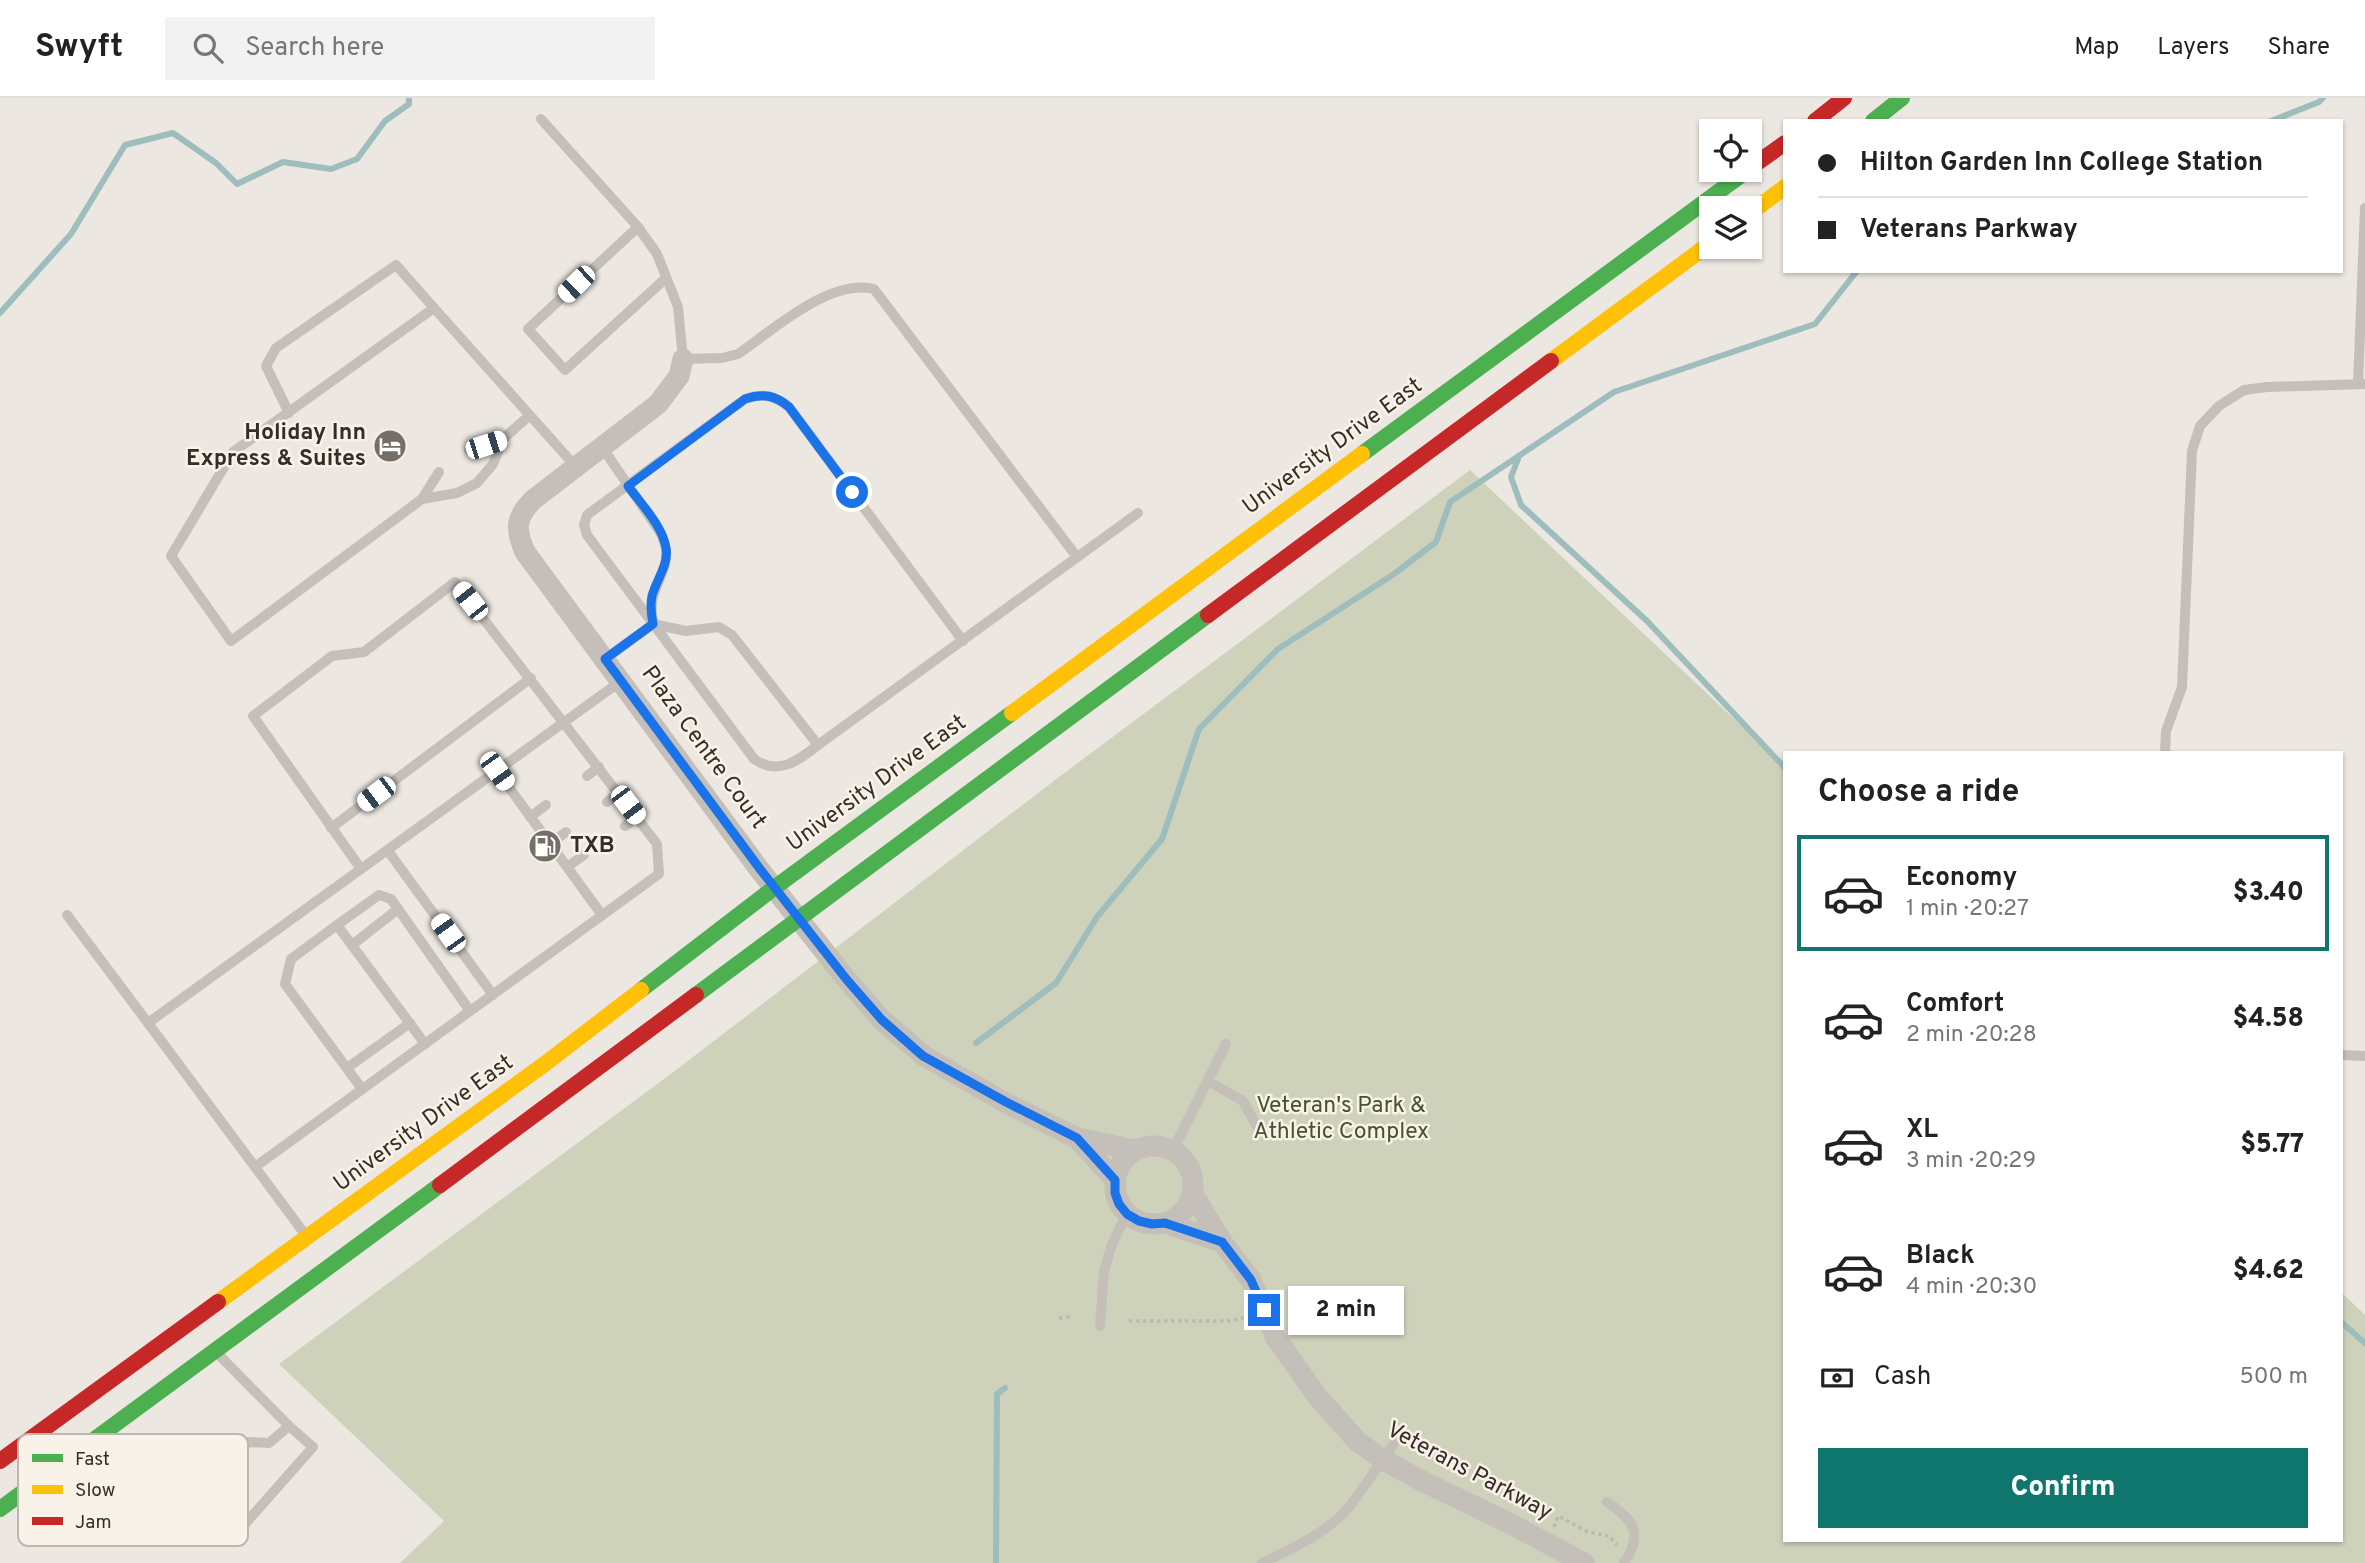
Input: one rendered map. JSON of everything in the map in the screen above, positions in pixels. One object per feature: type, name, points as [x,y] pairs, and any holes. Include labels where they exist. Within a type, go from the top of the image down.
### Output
[{"type":"main road","points":[[1876,119],[1902,98]]},
{"type":"main road","name":"University Drive East","points":[[1762,160],[1783,144]]},
{"type":"main road","name":"University Drive East","points":[[37,1434],[546,1063],[774,888],[1731,182]]},
{"type":"main road","points":[[1762,204],[1783,188]]},
{"type":"main road","points":[[102,1434],[1699,252]]},
{"type":"main road","name":"University Drive East","points":[[0,1461],[18,1448]]},
{"type":"main road","points":[[0,1509],[18,1496]]},
{"type":"street","name":"Plaza Centre Court","points":[[683,359],[678,376],[659,404],[523,510],[518,524],[519,538],[526,552],[798,918]]},
{"type":"street","points":[[798,918],[882,1020],[923,1056],[1077,1138],[1135,1150]]},
{"type":"street","points":[[1077,1138],[1115,1180]]},
{"type":"street","points":[[1165,1223],[1187,1207],[1193,1194],[1194,1181],[1190,1169],[1184,1158],[1173,1150],[1161,1146],[1135,1150],[1125,1157],[1115,1180],[1115,1193],[1127,1214],[1139,1221],[1165,1223],[1222,1242]]},
{"type":"street","name":"Veterans Parkway","points":[[1193,1194],[1222,1242],[1251,1280],[1276,1338],[1317,1396],[1358,1441],[1382,1459],[1584,1563]]},
{"type":"lane","points":[[541,119],[638,227],[657,254],[678,307],[683,359],[722,358],[738,354],[822,297],[852,287],[874,289],[1077,557]]},
{"type":"lane","points":[[2165,751],[2166,731],[2182,687],[2192,451],[2200,426],[2219,406],[2244,390],[2362,384],[2365,208]]},
{"type":"lane","points":[[638,227],[528,329],[565,370],[666,278]]},
{"type":"lane","points":[[289,413],[266,366],[276,348],[396,265],[576,467]]},
{"type":"lane","points":[[434,308],[233,452],[171,556],[231,641],[422,499],[439,472]]},
{"type":"lane","points":[[963,641],[789,407],[766,394],[745,399],[587,515],[584,525],[587,535],[754,759],[764,765],[788,764],[799,760],[818,745],[963,641],[1138,513]]},
{"type":"lane","points":[[469,450],[503,439],[530,415]]},
{"type":"lane","points":[[422,499],[457,493],[477,483],[494,464],[503,439]]},
{"type":"lane","points":[[602,447],[662,535],[666,550],[665,561],[653,594],[650,611],[653,624]]},
{"type":"lane","points":[[255,1167],[659,874],[657,844],[455,582],[364,652],[332,656],[253,716],[361,869]]},
{"type":"lane","points":[[605,659],[653,624],[686,631],[719,627],[732,635],[818,745]]},
{"type":"lane","points":[[331,828],[531,678]]},
{"type":"lane","points":[[148,1023],[621,681]]},
{"type":"lane","points":[[587,776],[599,767]]},
{"type":"lane","points":[[497,771],[602,915]]},
{"type":"lane","points":[[607,802],[619,793]]},
{"type":"lane","points":[[530,817],[545,805]]},
{"type":"lane","points":[[625,826],[637,817]]},
{"type":"lane","points":[[550,844],[566,832]]},
{"type":"lane","points":[[388,850],[493,995]]},
{"type":"lane","points":[[567,867],[584,855]]},
{"type":"lane","points":[[362,1089],[285,984],[291,959],[337,925],[379,895],[390,899],[470,1011]]},
{"type":"lane","points":[[352,945],[398,909]]},
{"type":"lane","points":[[67,915],[307,1237]]},
{"type":"lane","points":[[337,925],[425,1044]]},
{"type":"lane","points":[[347,1068],[410,1023]]},
{"type":"lane","points":[[1173,1150],[1226,1044]]},
{"type":"lane","points":[[2343,1055],[2365,1056]]},
{"type":"lane","points":[[1208,1081],[1243,1101],[1260,1132]]},
{"type":"lane","points":[[1100,1326],[1104,1271],[1112,1244],[1127,1214]]},
{"type":"lane","points":[[215,1350],[228,1366],[313,1447],[248,1520]]},
{"type":"lane","points":[[248,1442],[269,1443],[289,1426]]},
{"type":"lane","points":[[1262,1563],[1312,1538],[1348,1508],[1400,1436]]},
{"type":"lane","points":[[1607,1502],[1626,1515],[1634,1531],[1633,1549],[1624,1563]]},
{"type":"path","points":[[1059,1318],[1070,1317]]},
{"type":"path","points":[[1129,1321],[1231,1321],[1250,1317]]},
{"type":"path","points":[[1553,1527],[1558,1517],[1588,1532],[1609,1536],[1617,1545]]},
{"type":"green space","name":"Veteran's Park & Athletic Complex","points":[[1470,470],[1783,765],[1783,1542],[2343,1542],[2343,1294],[2365,1315],[2365,1563],[400,1563],[444,1521],[279,1364],[672,1073],[1059,777]]},
{"type":"waterway","points":[[0,313],[71,234],[125,145],[173,133],[216,163],[237,184],[283,162],[331,169],[357,159],[385,121],[409,104],[409,98]]},
{"type":"waterway","points":[[2276,119],[2323,98]]},
{"type":"waterway","points":[[976,1043],[1056,983],[1097,917],[1162,839],[1199,729],[1278,649],[1394,574],[1436,542],[1450,502],[1614,392],[1815,324],[1855,273]]},
{"type":"waterway","points":[[1518,459],[1511,477],[1521,505],[1647,621],[1783,766]]},
{"type":"waterway","points":[[2343,1324],[2365,1343]]},
{"type":"waterway","points":[[996,1563],[997,1394],[1005,1388]]},
{"type":"traffic: fast","points":[[1876,119],[1902,98]]},
{"type":"traffic: fast","points":[[1362,454],[1732,182]]},
{"type":"traffic: fast","points":[[696,995],[1208,615]]},
{"type":"traffic: fast","points":[[641,990],[774,888],[1012,713]]},
{"type":"traffic: fast","points":[[102,1434],[440,1185]]},
{"type":"traffic: fast","points":[[0,1509],[18,1496]]},
{"type":"traffic: slow","points":[[1762,204],[1783,188]]},
{"type":"traffic: slow","points":[[1551,361],[1699,252]]},
{"type":"traffic: slow","points":[[1012,713],[1362,454]]},
{"type":"traffic: slow","points":[[218,1302],[546,1063],[641,990]]},
{"type":"traffic: jam","points":[[1818,119],[1844,98]]},
{"type":"traffic: jam","points":[[1762,159],[1783,144]]},
{"type":"traffic: jam","points":[[1208,615],[1551,361]]},
{"type":"traffic: jam","points":[[440,1185],[696,995]]},
{"type":"traffic: jam","points":[[37,1434],[218,1302]]},
{"type":"traffic: jam","points":[[0,1461],[18,1448]]},
{"type":"place","name":"Holiday Inn Express & Suites","points":[[390,446]]},
{"type":"place","name":"TXB","points":[[545,846]]},
{"type":"route","points":[[852,492],[789,407],[766,394],[745,399],[628,486],[662,535],[666,550],[665,561],[653,594],[650,611],[653,624],[605,659],[760,869],[882,1020],[923,1056],[1077,1138],[1115,1180],[1115,1193],[1127,1214],[1139,1221],[1165,1223],[1222,1242],[1251,1280],[1264,1310]]}]
